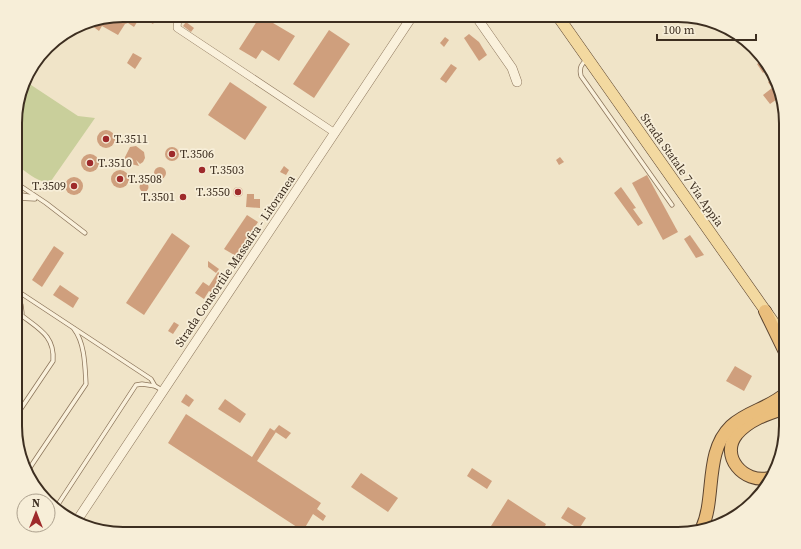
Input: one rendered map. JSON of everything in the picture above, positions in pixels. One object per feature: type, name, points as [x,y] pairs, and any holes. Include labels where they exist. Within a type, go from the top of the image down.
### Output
[{"type":"highway","points":[[765,311],[779,340]]},
{"type":"highway","points":[[703,524],[710,499],[713,463],[720,443],[730,427],[747,415],[779,399]]},
{"type":"highway","points":[[763,479],[750,477],[737,469],[732,457],[732,445],[736,435],[748,423],[779,411]]},
{"type":"main road","name":"Strada Statale 7 Via Appia","points":[[562,22],[779,330]]},
{"type":"street","points":[[178,22],[177,28],[335,133]]},
{"type":"street","name":"Strada Consortile Massafra - Litoranea","points":[[80,517],[159,388],[335,133],[408,22]]},
{"type":"street","points":[[480,22],[512,68],[517,82]]},
{"type":"lane","points":[[588,58],[581,65],[579,70],[581,76],[672,205]]},
{"type":"lane","points":[[22,187],[46,203],[85,233]]},
{"type":"lane","points":[[22,195],[32,196],[46,203]]},
{"type":"lane","points":[[22,198],[37,199],[46,203]]},
{"type":"lane","points":[[22,294],[151,379],[159,388]]},
{"type":"lane","points":[[22,316],[45,334],[52,343],[54,352],[53,361],[22,407]]},
{"type":"lane","points":[[31,466],[86,384],[80,343],[77,334],[71,326]]},
{"type":"lane","points":[[59,503],[136,385],[142,384],[159,388]]},
{"type":"green space","points":[[30,84],[78,116],[95,118],[51,181],[46,182],[33,177],[22,169],[23,110],[25,97]]},
{"type":"building","points":[[116,22],[137,22],[134,27],[128,23],[125,24],[118,35],[102,26],[99,31],[93,27]]},
{"type":"building","points":[[186,22],[194,28],[191,32],[183,26]]},
{"type":"building","points":[[256,22],[274,22],[273,23],[295,36],[279,61],[262,50],[256,59],[239,49]]},
{"type":"building","points":[[329,30],[350,44],[314,98],[293,84]]},
{"type":"building","points":[[469,34],[479,42],[487,55],[479,61],[464,38]]},
{"type":"building","points":[[445,37],[449,40],[444,47],[440,43]]},
{"type":"building","points":[[133,53],[142,58],[135,69],[127,63]]},
{"type":"building","points":[[759,63],[765,72],[763,73],[757,64]]},
{"type":"building","points":[[451,64],[457,68],[446,83],[440,79]]},
{"type":"building","points":[[770,81],[771,84],[776,100],[770,104],[763,95],[772,88],[768,82]]},
{"type":"building","points":[[230,82],[267,107],[245,140],[208,115]]},
{"type":"building","name":"T.3511","points":[[106,130],[112,133],[115,139],[112,145],[106,148],[100,145],[97,139],[100,133]]},
{"type":"building","points":[[136,146],[144,152],[145,158],[140,164],[136,160],[139,166],[131,164],[127,158],[123,161],[130,147]]},
{"type":"building","name":"T.3506","points":[[169,147],[175,147],[179,151],[179,157],[175,161],[169,161],[165,157],[165,151]]},
{"type":"building","name":"T.3510","points":[[86,154],[94,154],[99,159],[97,170],[94,172],[86,172],[81,167],[81,159]]},
{"type":"building","points":[[560,157],[564,162],[559,165],[556,160]]},
{"type":"building","points":[[284,166],[289,170],[286,175],[280,172]]},
{"type":"building","points":[[158,167],[162,167],[166,173],[162,179],[158,179],[154,175],[154,171]]},
{"type":"building","name":"T.3508","points":[[120,170],[124,171],[128,175],[128,183],[124,187],[120,188],[116,187],[112,183],[111,179],[112,175],[116,171]]},
{"type":"building","points":[[647,175],[678,232],[663,240],[632,183]]},
{"type":"building","name":"T.3509","points":[[74,177],[80,180],[83,186],[80,192],[74,195],[68,192],[65,186],[68,180]]},
{"type":"building","points":[[144,182],[149,187],[144,192],[139,187]]},
{"type":"building","name":"T.3550","points":[[236,187],[240,187],[242,188],[242,196],[236,197],[233,194],[233,190]]},
{"type":"building","points":[[621,187],[636,208],[633,209],[643,223],[638,226],[614,193]]},
{"type":"building","name":"T.3501","points":[[183,193],[186,194],[186,200],[183,201],[180,200],[179,197],[180,194]]},
{"type":"building","points":[[247,194],[254,194],[254,199],[260,199],[260,208],[246,207]]},
{"type":"building","points":[[247,215],[258,222],[236,256],[224,249]]},
{"type":"building","points":[[172,233],[190,246],[144,315],[126,303]]},
{"type":"building","points":[[690,235],[704,255],[696,258],[684,239]]},
{"type":"building","points":[[54,246],[64,253],[42,287],[32,280]]},
{"type":"building","points":[[208,261],[219,269],[216,273],[208,267]]},
{"type":"building","points":[[218,272],[223,275],[204,299],[195,293],[203,282],[209,286]]},
{"type":"building","points":[[60,285],[79,298],[73,308],[53,295]]},
{"type":"building","points":[[174,322],[179,325],[173,334],[168,331]]},
{"type":"building","points":[[735,366],[752,376],[744,391],[726,381]]},
{"type":"building","points":[[186,394],[194,400],[189,407],[181,402]]},
{"type":"building","points":[[225,399],[246,414],[240,423],[218,409]]},
{"type":"building","points":[[186,414],[252,457],[270,428],[276,432],[257,461],[321,503],[317,509],[326,516],[323,521],[313,514],[305,527],[297,527],[168,443]]},
{"type":"building","points":[[279,425],[291,433],[286,439],[274,431]]},
{"type":"building","points":[[472,468],[492,481],[487,489],[467,476]]},
{"type":"building","points":[[361,473],[398,498],[388,512],[351,487]]},
{"type":"building","points":[[508,499],[546,524],[545,526],[546,527],[490,527]]},
{"type":"building","points":[[568,507],[586,518],[580,527],[576,527],[561,518]]},
{"type":"place","name":"T.3511","points":[[106,139]]},
{"type":"place","name":"T.3506","points":[[172,154]]},
{"type":"place","name":"T.3510","points":[[90,163]]},
{"type":"place","name":"T.3503","points":[[202,170]]},
{"type":"place","name":"T.3508","points":[[120,179]]},
{"type":"place","name":"T.3509","points":[[74,186]]},
{"type":"place","name":"T.3550","points":[[238,192]]},
{"type":"place","name":"T.3501","points":[[183,197]]}]
